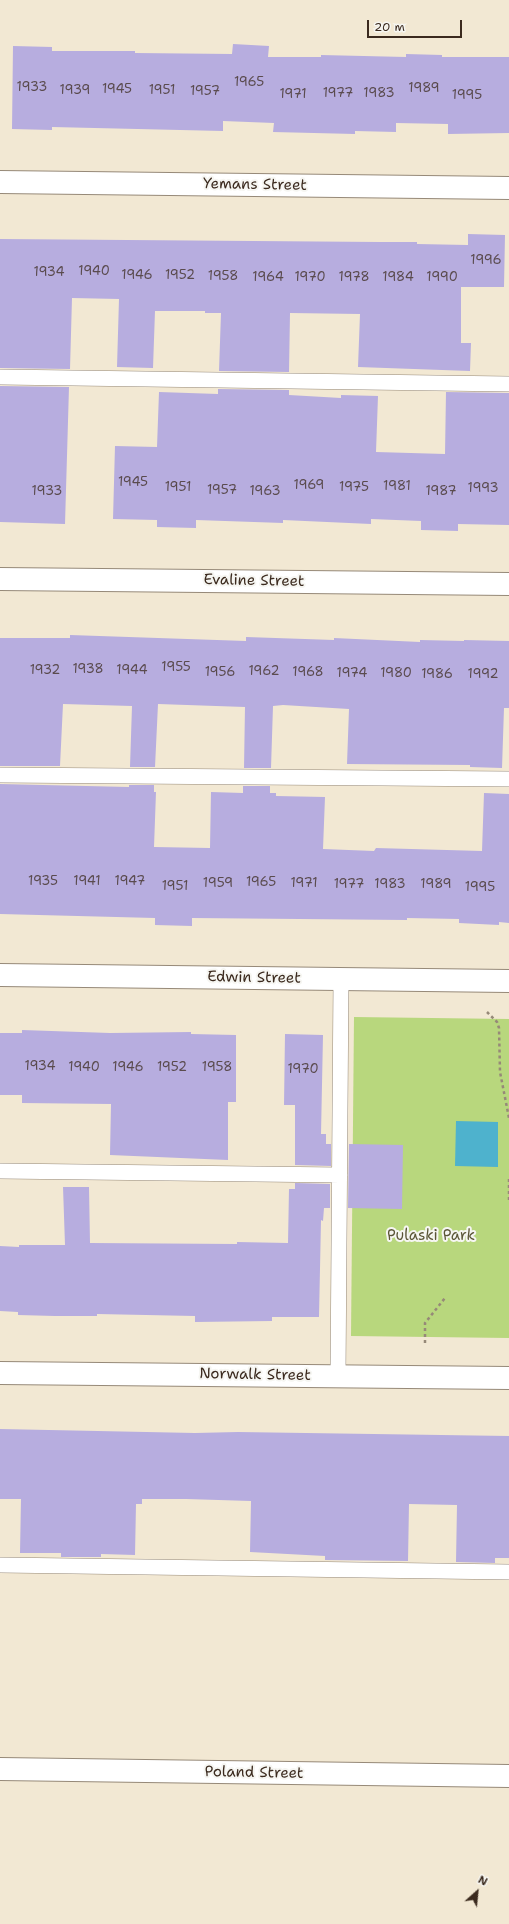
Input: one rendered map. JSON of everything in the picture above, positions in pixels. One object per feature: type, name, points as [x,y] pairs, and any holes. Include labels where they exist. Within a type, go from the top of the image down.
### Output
[{"type":"street","name":"Yemans Street","points":[[0,182],[509,188]]},
{"type":"street","name":"Evaline Street","points":[[0,579],[509,584]]},
{"type":"street","name":"Edwin Street","points":[[0,976],[509,981]]},
{"type":"street","name":"Norwalk Street","points":[[0,1373],[509,1378]]},
{"type":"street","name":"Poland Street","points":[[0,1769],[509,1776]]},
{"type":"lane","points":[[0,377],[509,384]]},
{"type":"lane","points":[[0,775],[509,779]]},
{"type":"lane","points":[[338,1376],[341,979]]},
{"type":"lane","points":[[0,1171],[340,1175]]},
{"type":"lane","points":[[0,1565],[509,1572]]},
{"type":"path","points":[[487,1012],[498,1022],[500,1072],[509,1118]]},
{"type":"path","points":[[509,1176],[509,1200]]},
{"type":"path","points":[[425,1343],[425,1323],[445,1298]]},
{"type":"green space","name":"Pulaski Park","points":[[354,1017],[509,1019],[509,1338],[351,1336]]},
{"type":"water","points":[[456,1121],[498,1122],[498,1167],[455,1166]]},
{"type":"building","points":[[233,44],[269,46],[268,57],[321,57],[321,55],[406,57],[406,54],[442,55],[442,57],[509,57],[509,133],[448,134],[448,124],[396,123],[396,132],[355,131],[355,134],[273,132],[274,123],[223,121],[223,131],[52,127],[52,130],[12,129],[13,46],[52,47],[52,51],[135,51],[135,53],[232,54]]},
{"type":"building","points":[[468,234],[505,235],[504,287],[461,287],[461,343],[471,343],[470,371],[358,367],[360,314],[290,313],[289,372],[219,371],[221,313],[205,313],[205,311],[155,311],[153,368],[117,367],[119,299],[72,298],[70,369],[0,368],[0,239],[417,242],[417,244],[468,245]]},
{"type":"building","points":[[0,386],[69,387],[65,524],[0,522]]},
{"type":"building","points":[[218,389],[289,390],[289,395],[341,398],[341,395],[378,396],[376,452],[445,454],[446,392],[509,393],[509,525],[458,524],[458,531],[421,530],[421,521],[371,519],[371,524],[283,520],[283,523],[196,520],[196,528],[157,527],[157,520],[113,519],[115,446],[157,447],[159,392],[218,394]]},
{"type":"building","points":[[70,635],[246,641],[246,637],[334,640],[334,638],[420,642],[420,640],[509,641],[509,708],[504,708],[502,768],[470,767],[470,765],[347,764],[349,709],[283,705],[273,706],[271,768],[244,768],[245,707],[158,704],[155,767],[130,767],[132,706],[63,704],[60,766],[0,766],[0,638],[70,638]]},
{"type":"building","points":[[0,784],[129,787],[129,785],[154,785],[154,792],[156,792],[154,847],[210,848],[211,792],[243,793],[243,786],[270,786],[270,793],[276,793],[276,796],[325,797],[323,849],[374,851],[376,848],[482,851],[484,793],[509,794],[509,923],[499,922],[499,925],[459,923],[459,919],[407,918],[407,920],[192,918],[192,926],[155,925],[155,918],[0,914]]},
{"type":"building","points":[[22,1030],[110,1033],[191,1032],[191,1034],[236,1035],[236,1102],[228,1102],[228,1160],[110,1155],[111,1104],[22,1103],[22,1095],[0,1095],[0,1033],[22,1033]]},
{"type":"building","points":[[285,1034],[323,1035],[321,1134],[326,1134],[326,1144],[331,1144],[331,1166],[295,1165],[295,1105],[284,1105]]},
{"type":"building","points":[[349,1144],[403,1145],[402,1209],[348,1208]]},
{"type":"building","points":[[295,1183],[330,1184],[330,1208],[324,1208],[323,1221],[321,1220],[319,1317],[272,1317],[272,1321],[195,1322],[195,1316],[97,1314],[97,1316],[55,1316],[18,1315],[18,1312],[0,1311],[0,1246],[19,1247],[19,1245],[65,1245],[63,1187],[89,1187],[90,1243],[237,1244],[237,1242],[288,1243],[289,1189],[295,1189]]},
{"type":"building","points":[[0,1429],[195,1433],[238,1432],[509,1436],[509,1558],[495,1558],[495,1563],[456,1562],[457,1505],[409,1504],[408,1561],[325,1560],[325,1556],[250,1552],[251,1501],[186,1499],[142,1499],[142,1504],[136,1504],[135,1555],[101,1554],[101,1557],[61,1557],[61,1553],[20,1553],[21,1499],[0,1499]]}]
